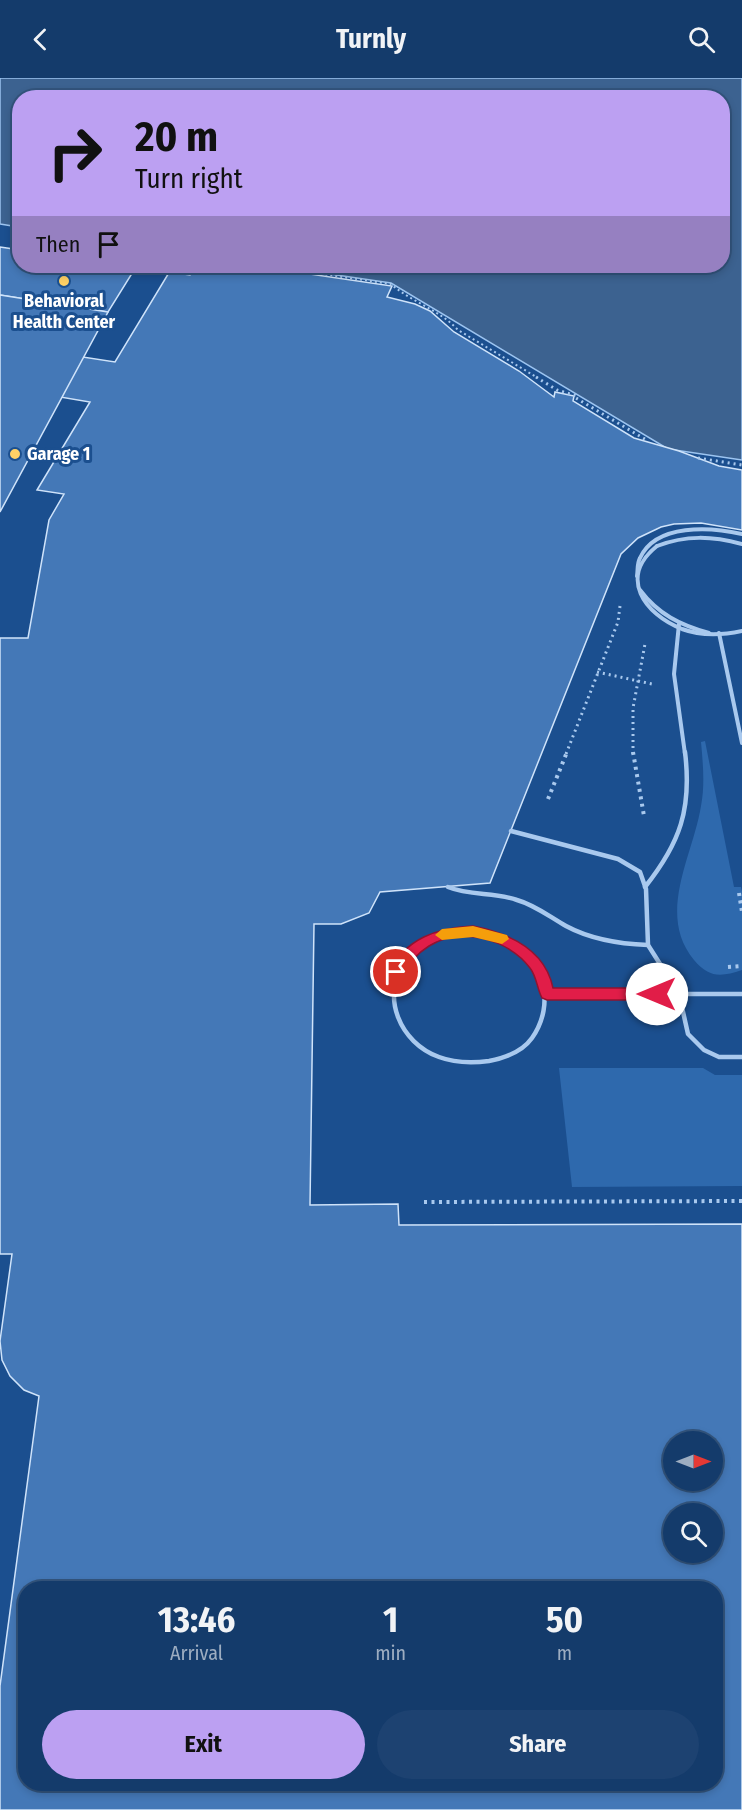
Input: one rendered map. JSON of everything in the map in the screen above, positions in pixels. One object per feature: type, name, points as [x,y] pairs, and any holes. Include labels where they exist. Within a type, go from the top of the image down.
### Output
[{"type":"lane","points":[[742,534],[728,530],[702,528],[677,531],[656,541],[642,555],[637,570],[639,587],[649,603],[666,617],[679,624],[713,634],[742,632]]},
{"type":"lane","points":[[742,544],[721,538],[697,536],[675,539],[657,546],[643,558],[637,573],[637,589],[646,604],[662,618],[683,629],[707,634],[742,632]]},
{"type":"lane","points":[[645,887],[661,870],[679,835],[687,806],[689,780],[674,669],[679,624]]},
{"type":"lane","points":[[719,633],[742,742]]},
{"type":"lane","points":[[511,831],[618,859],[640,872],[645,887],[648,945],[679,994],[688,1034],[704,1050],[719,1057],[742,1057]]},
{"type":"lane","points":[[448,886],[457,891],[496,894],[524,902],[576,931],[622,945],[648,945]]},
{"type":"lane","points":[[473,932],[496,936],[518,948],[535,964],[545,983],[547,994],[545,1014],[530,1040],[522,1048],[500,1058],[475,1063],[449,1060],[415,1043],[406,1034],[394,1015],[392,994],[396,972],[416,947],[448,933],[473,932]]},
{"type":"lane","points":[[547,994],[742,994]]},
{"type":"path","points":[[315,273],[391,284],[403,294],[450,321],[458,330],[557,390],[572,392],[577,396],[576,399],[648,441]]},
{"type":"path","points":[[698,458],[742,465]]},
{"type":"path","points":[[548,799],[618,622],[620,604]]},
{"type":"path","points":[[644,816],[633,751],[632,726],[635,682],[645,644]]},
{"type":"path","points":[[597,672],[659,686]]},
{"type":"path","points":[[739,893],[742,912]]},
{"type":"path","points":[[424,1202],[742,1201]]},
{"type":"shaded area","points":[[0,78],[742,78],[742,460],[668,449],[391,283],[323,273],[730,273],[730,90],[12,90],[12,226],[0,224]]},
{"type":"shaded area","points":[[705,741],[734,887],[741,887],[742,892],[742,970],[722,975],[710,973],[694,960],[683,942],[678,924],[677,904],[680,884],[697,825],[702,798],[701,742]]},
{"type":"shaded area","points":[[559,1068],[703,1068],[715,1075],[742,1075],[742,1186],[572,1187]]},
{"type":"building","name":"Behavioral Health Center","points":[[0,247],[12,249],[12,273],[132,273],[108,312],[0,295]]},
{"type":"building","points":[[169,273],[190,275],[191,273],[303,273],[392,286],[387,297],[415,304],[430,311],[454,332],[519,371],[554,397],[555,392],[574,396],[573,401],[634,438],[719,466],[742,470],[742,530],[701,523],[674,524],[661,527],[638,538],[621,554],[490,883],[380,892],[369,913],[341,924],[314,924],[310,1205],[398,1204],[399,1225],[742,1224],[742,1810],[0,1810],[0,1686],[39,1396],[24,1390],[10,1376],[2,1360],[0,1341],[12,1254],[0,1254],[0,638],[28,638],[49,520],[64,494],[37,490],[90,402],[60,397],[83,357],[115,362]]},
{"type":"building","name":"Garage 1","points":[[0,295],[108,312],[0,512]]},
{"type":"slow traffic","points":[[442,935],[473,932],[485,933],[502,939]]},
{"type":"place","name":"Behavioral Health Center","points":[[64,281]]},
{"type":"place","name":"Garage 1","points":[[15,454]]},
{"type":"route","points":[[396,972],[416,947],[437,936],[460,932],[485,933],[508,941],[527,955],[541,974],[547,994],[657,994]]}]
